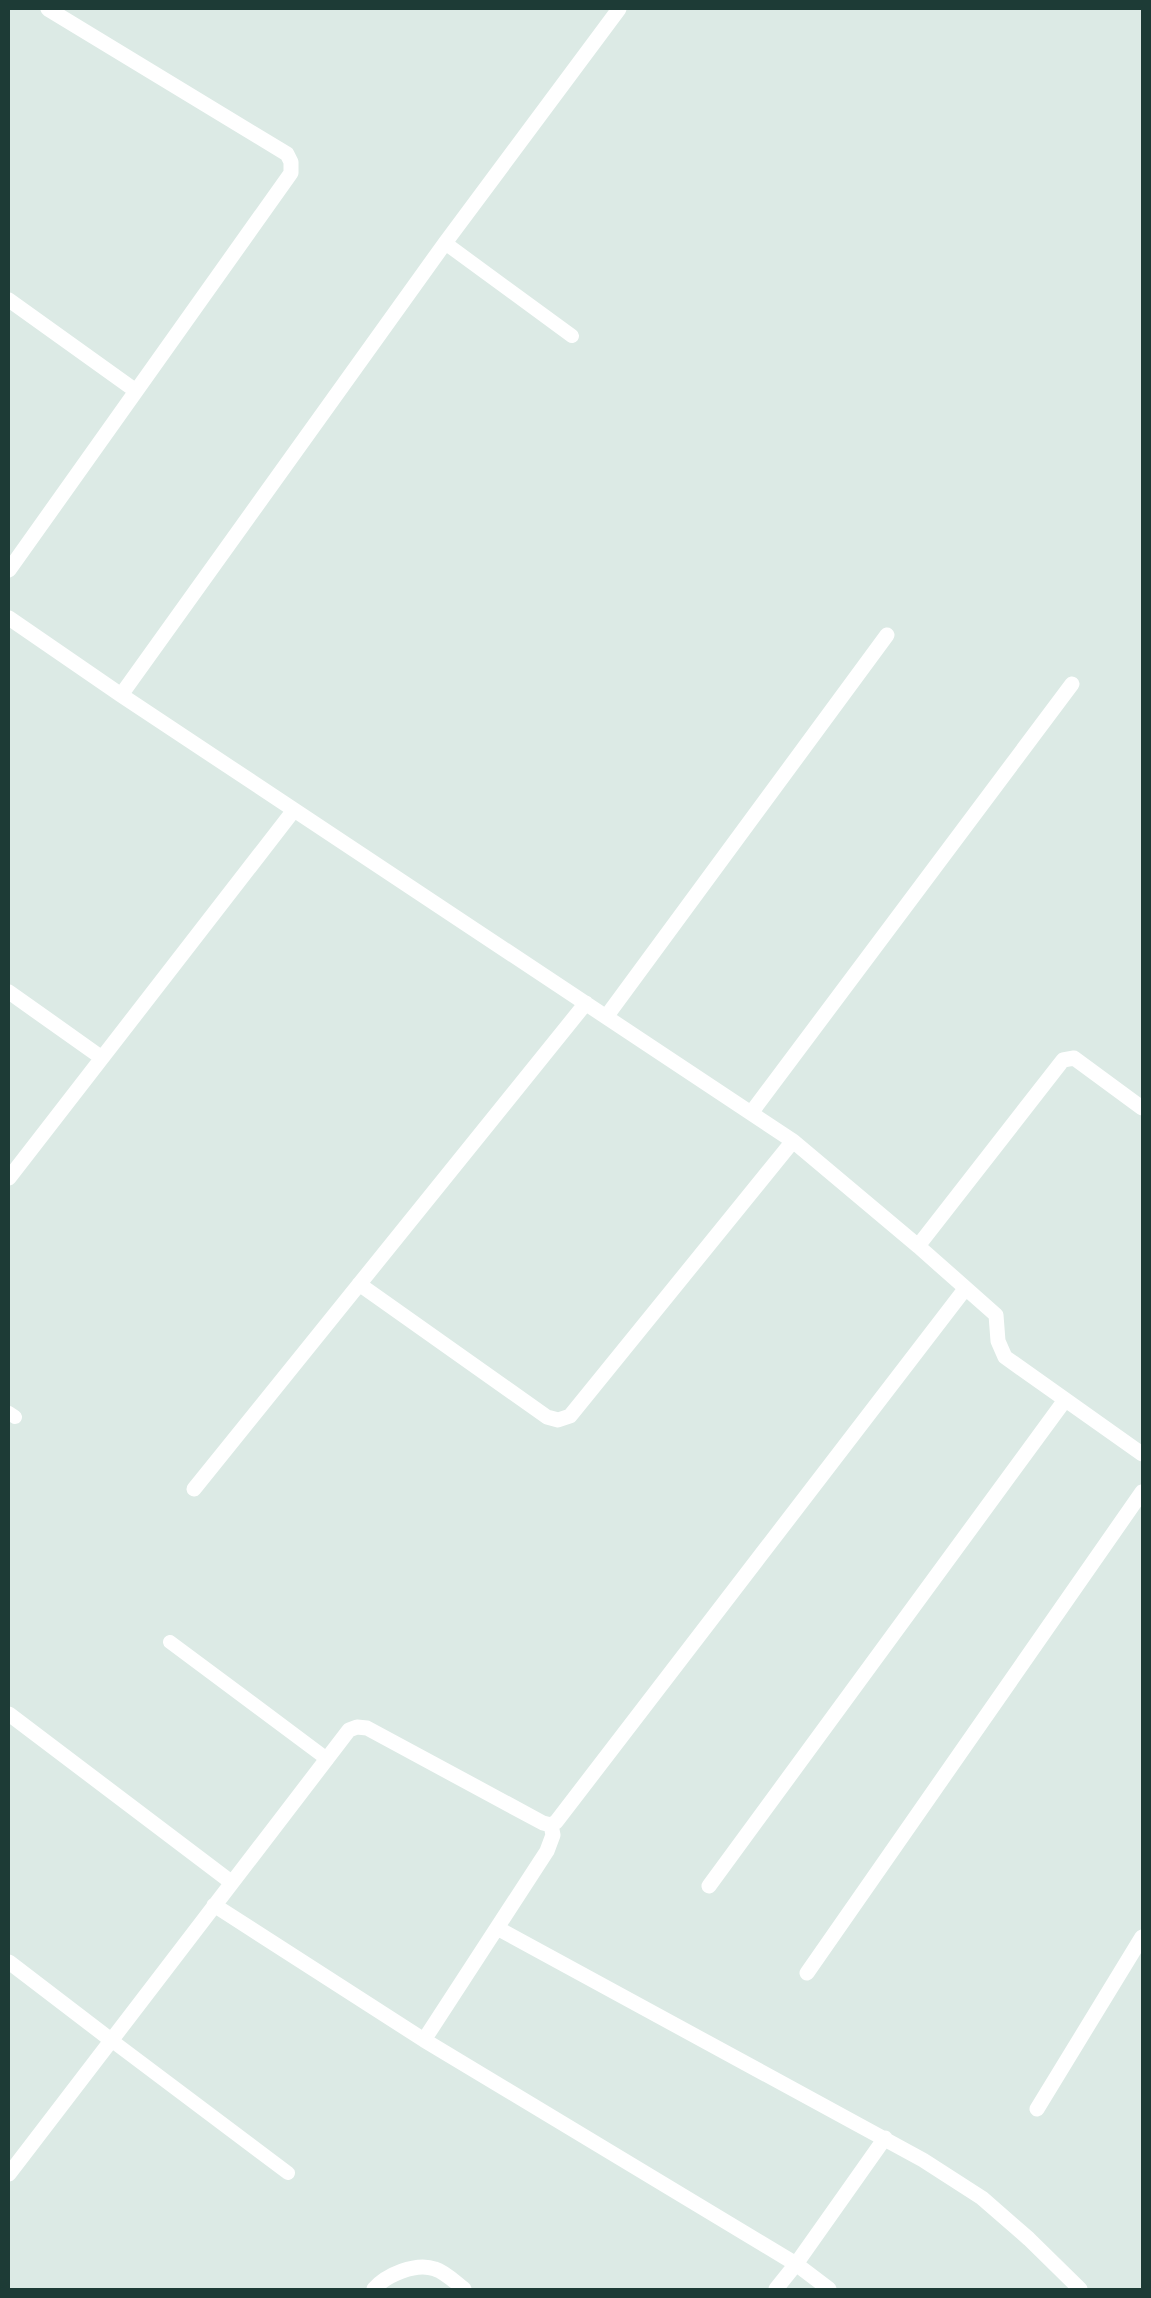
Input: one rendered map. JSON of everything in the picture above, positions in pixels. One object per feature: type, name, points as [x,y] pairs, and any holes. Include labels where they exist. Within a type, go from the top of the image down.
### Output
[{"type":"street","points":[[9,570],[291,174],[291,162],[287,154],[48,9]]},
{"type":"street","points":[[121,695],[445,243],[619,9]]},
{"type":"street","points":[[9,300],[136,391]]},
{"type":"street","points":[[9,618],[121,695],[793,1141],[918,1246],[996,1315],[998,1341],[1005,1357],[1142,1454]]},
{"type":"street","points":[[606,1017],[887,635]]},
{"type":"street","points":[[751,1113],[1072,684]]},
{"type":"street","points":[[9,1178],[294,810]]},
{"type":"street","points":[[9,992],[102,1058]]},
{"type":"street","points":[[194,1489],[586,1004]]},
{"type":"street","points":[[918,1246],[1063,1060],[1074,1058],[1142,1108]]},
{"type":"street","points":[[360,1284],[547,1417],[563,1420],[570,1416],[793,1141]]},
{"type":"street","points":[[551,1825],[562,1814],[965,1289]]},
{"type":"street","points":[[709,1886],[1064,1400]]},
{"type":"street","points":[[807,1973],[1142,1492]]},
{"type":"street","points":[[9,1714],[231,1882]]},
{"type":"street","points":[[9,2174],[349,1730],[357,1727],[367,1728],[543,1823],[551,1825]]},
{"type":"street","points":[[424,2040],[547,1851],[553,1835],[551,1825]]},
{"type":"street","points":[[214,1905],[424,2040],[796,2264],[829,2289]]},
{"type":"street","points":[[497,1928],[923,2160],[982,2198],[1029,2239],[1080,2289]]},
{"type":"street","points":[[1038,2109],[1142,1937]]},
{"type":"street","points":[[9,1962],[111,2040]]},
{"type":"street","points":[[776,2289],[796,2264],[885,2138]]},
{"type":"street","points":[[374,2289],[392,2275],[412,2268],[435,2268],[464,2289]]},
{"type":"lane","points":[[445,243],[572,336]]},
{"type":"lane","points":[[170,1642],[327,1759]]},
{"type":"lane","points":[[111,2040],[288,2173]]}]
